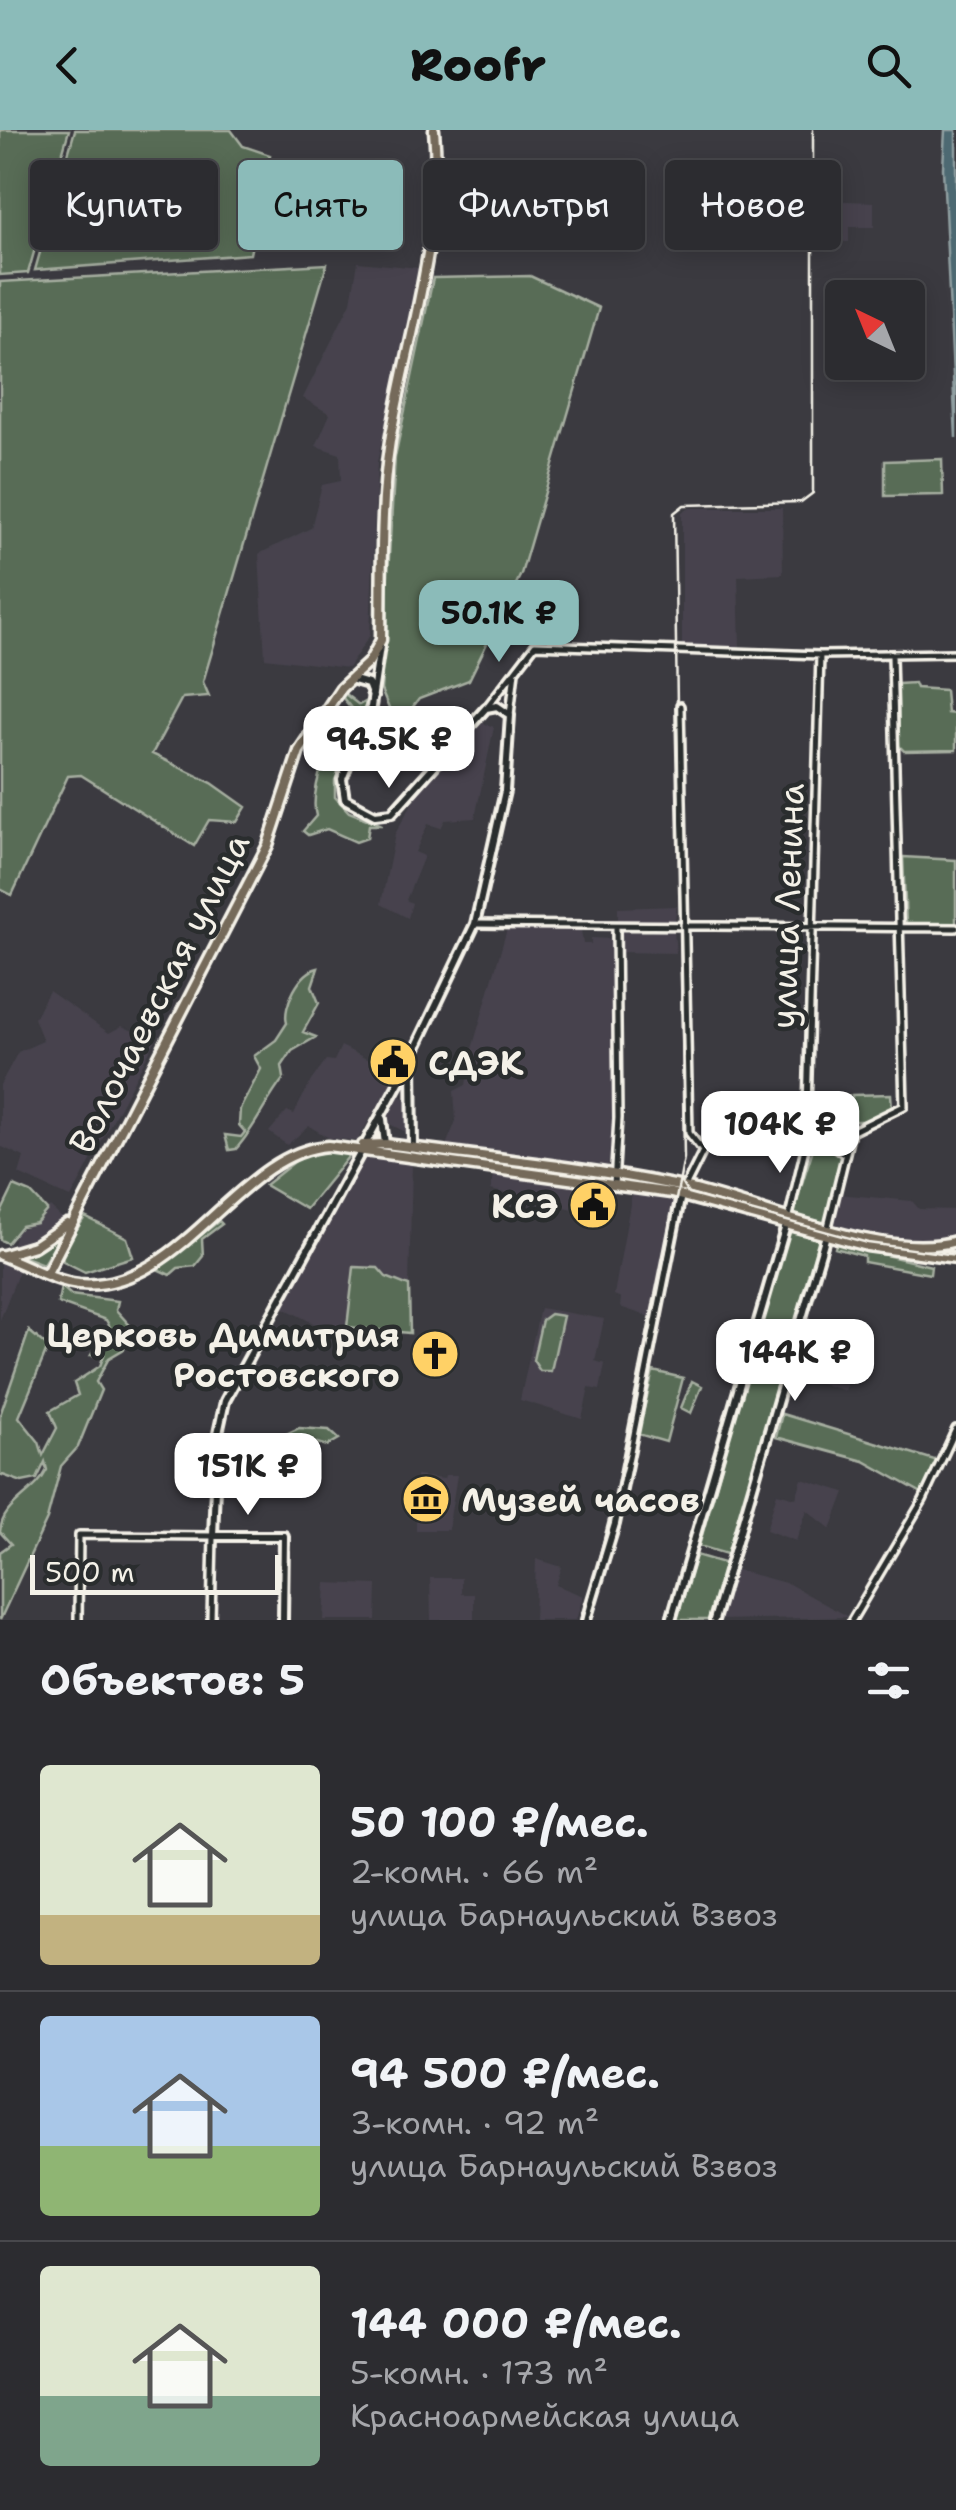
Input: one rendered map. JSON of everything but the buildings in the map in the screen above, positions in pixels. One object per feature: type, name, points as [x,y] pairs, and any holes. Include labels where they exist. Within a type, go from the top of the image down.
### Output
[{"type":"main road","points":[[282,1620],[284,1536],[213,1536],[217,1438],[225,1400],[383,1113],[476,924],[505,790],[510,714],[501,706],[486,708],[402,804],[384,816],[354,806],[341,789],[374,698],[387,460],[426,254],[435,180],[434,130]]},
{"type":"main road","name":"Волочаевская улица","points":[[47,1273],[268,845],[300,751],[350,679],[369,662],[380,640]]},
{"type":"main road","points":[[350,679],[368,684],[374,698]]},
{"type":"main road","points":[[412,1057],[414,1148]]},
{"type":"main road","points":[[383,1113],[381,1136],[385,1148]]},
{"type":"main road","points":[[1,1255],[47,1273],[92,1280],[136,1269],[291,1151],[319,1142],[414,1148],[683,1191],[877,1248],[956,1258]]},
{"type":"main road","points":[[385,1148],[614,1180]]},
{"type":"main road","points":[[586,1620],[615,1524],[683,1191]]},
{"type":"main road","points":[[1,1255],[34,1246],[74,1218]]},
{"type":"main road","name":"улица Ленина","points":[[670,1620],[788,1220]]},
{"type":"main road","points":[[827,1231],[920,1246],[956,1241]]},
{"type":"main road","points":[[714,1620],[827,1231]]},
{"type":"street","points":[[486,708],[534,645],[820,655],[956,653]]},
{"type":"street","name":"улица Ленина","points":[[788,1220],[806,1144],[820,655]]},
{"type":"street","points":[[806,1144],[850,1132],[904,1106],[892,656]]},
{"type":"street","points":[[510,714],[515,671]]},
{"type":"street","points":[[680,706],[689,1122],[690,1135],[701,1146],[702,1156],[683,1191]]},
{"type":"street","points":[[476,924],[956,928]]},
{"type":"street","points":[[614,1180],[616,928]]},
{"type":"street","points":[[827,1231],[850,1132]]},
{"type":"street","points":[[826,1141],[846,1154]]},
{"type":"street","points":[[852,1620],[925,1496],[956,1429]]},
{"type":"street","points":[[78,1620],[79,1535],[213,1536],[211,1620]]},
{"type":"shaded area","points":[[841,201],[874,202],[874,227],[849,227],[849,242],[841,242]]},
{"type":"shaded area","points":[[358,262],[419,268],[377,463],[370,635],[348,668],[265,658],[259,554],[311,528],[322,485],[341,481],[340,454],[316,446],[330,414],[303,398],[351,302]]},
{"type":"shaded area","points":[[690,508],[782,508],[783,574],[738,576],[740,647],[682,645],[682,512]]},
{"type":"shaded area","points":[[480,722],[494,727],[475,818],[445,820],[441,828],[428,824],[415,852],[424,856],[406,900],[412,903],[408,918],[381,904],[395,834],[419,791]]},
{"type":"shaded area","points":[[677,906],[674,925],[618,922],[618,908]]},
{"type":"shaded area","points":[[507,929],[581,930],[583,944],[591,944],[591,938],[612,939],[614,1115],[608,1168],[445,1148],[456,1121],[454,1091],[466,1085],[472,1049]]},
{"type":"shaded area","points":[[619,930],[674,931],[676,953],[617,952]]},
{"type":"shaded area","points":[[49,991],[109,1033],[122,1026],[155,1041],[71,1198],[19,1174],[24,1157],[0,1146],[0,1085],[18,1052],[43,1041],[34,1018]]},
{"type":"shaded area","points":[[341,1046],[396,1074],[357,1141],[329,1138],[309,1126],[287,1145],[269,1132],[287,1111],[294,1114],[311,1081],[326,1060],[334,1061]]},
{"type":"shaded area","points":[[399,1096],[412,1102],[406,1132],[385,1122]]},
{"type":"shaded area","points":[[365,1156],[412,1163],[409,1286],[386,1277],[355,1280],[347,1327],[315,1324],[278,1305]]},
{"type":"shaded area","points":[[493,1173],[584,1186],[578,1210],[491,1190]]},
{"type":"shaded area","points":[[632,1193],[673,1199],[650,1317],[620,1307],[621,1298],[614,1295]]},
{"type":"shaded area","points":[[838,1194],[912,1201],[919,1209],[956,1210],[956,1237],[927,1243],[832,1225]]},
{"type":"shaded area","points":[[50,1207],[63,1219],[62,1225],[12,1249],[16,1231],[36,1222]]},
{"type":"shaded area","points":[[0,1259],[20,1268],[0,1320]]},
{"type":"shaded area","points":[[540,1308],[604,1319],[595,1361],[605,1364],[600,1390],[589,1388],[582,1419],[520,1400]]},
{"type":"shaded area","points":[[829,1344],[857,1352],[845,1391],[817,1382]]},
{"type":"shaded area","points":[[445,1475],[457,1475],[448,1530],[416,1530],[416,1476],[444,1479]]},
{"type":"shaded area","points":[[802,1479],[845,1492],[831,1529],[807,1510],[796,1541],[766,1530],[777,1493],[796,1498]]},
{"type":"shaded area","points":[[536,1559],[562,1567],[556,1585],[583,1596],[576,1620],[534,1620]]},
{"type":"shaded area","points":[[733,1569],[789,1584],[848,1617],[719,1620]]},
{"type":"shaded area","points":[[430,1578],[461,1578],[461,1594],[474,1594],[474,1620],[431,1620]]},
{"type":"shaded area","points":[[326,1583],[377,1585],[376,1620],[324,1620]]},
{"type":"green space","points":[[0,130],[69,130],[60,160],[30,160],[30,250],[35,250],[28,273],[0,275]]},
{"type":"green space","points":[[75,130],[231,130],[243,146],[270,155],[269,160],[238,160],[238,250],[251,250],[250,254],[35,270],[41,250],[218,250],[218,160],[66,160]]},
{"type":"green space","points":[[327,264],[203,682],[209,696],[182,698],[152,754],[212,783],[246,807],[237,822],[209,820],[194,846],[81,775],[68,776],[12,895],[0,889],[0,282]]},
{"type":"green space","points":[[530,276],[599,308],[521,574],[469,680],[419,699],[397,727],[381,690],[395,457],[433,278]]},
{"type":"green space","points":[[942,459],[943,495],[885,496],[885,461]]},
{"type":"green space","points":[[914,683],[916,688],[945,690],[947,713],[956,714],[956,750],[904,751],[899,746],[898,684]]},
{"type":"green space","points":[[345,694],[359,705],[366,701],[368,705],[335,780],[335,797],[349,812],[382,825],[369,825],[367,838],[356,842],[327,829],[308,835],[303,831],[316,816],[316,791],[324,760],[351,708],[343,698]]},
{"type":"green space","points":[[903,857],[956,860],[956,924],[906,924]]},
{"type":"green space","points":[[318,968],[312,986],[319,1003],[303,1032],[316,1037],[292,1051],[282,1066],[284,1078],[243,1141],[229,1150],[225,1135],[241,1137],[245,1132],[239,1125],[240,1109],[261,1069],[254,1056],[276,1040],[287,1023],[287,1008],[294,991],[305,976]]},
{"type":"green space","points":[[891,1094],[892,1108],[867,1121],[852,1121],[852,1095]]},
{"type":"green space","points":[[814,1095],[849,1096],[848,1122],[813,1121]]},
{"type":"green space","points":[[814,1146],[837,1148],[842,1154],[825,1223],[792,1214]]},
{"type":"green space","points":[[391,1147],[611,1177],[390,1150]]},
{"type":"green space","points":[[345,1151],[348,1157],[306,1209],[265,1185],[303,1155]]},
{"type":"green space","points":[[14,1186],[31,1193],[47,1210],[36,1223],[21,1226],[7,1243],[0,1240],[0,1215]]},
{"type":"green space","points":[[85,1217],[127,1238],[133,1257],[85,1272],[63,1261],[61,1253]]},
{"type":"green space","points":[[219,1221],[222,1224],[202,1239],[203,1256],[195,1266],[178,1268],[170,1275],[157,1269]]},
{"type":"green space","points":[[789,1228],[821,1237],[730,1555],[699,1546]]},
{"type":"green space","points":[[56,1235],[59,1238],[43,1264],[19,1255]]},
{"type":"green space","points":[[836,1243],[931,1266],[930,1274],[864,1262],[864,1256],[835,1248]]},
{"type":"green space","points":[[354,1267],[378,1268],[386,1277],[409,1286],[410,1333],[347,1327]]},
{"type":"green space","points":[[61,1286],[71,1295],[118,1301],[116,1310],[135,1331],[124,1349],[109,1358],[96,1382],[101,1390],[78,1447],[61,1466],[47,1519],[0,1620],[0,1552],[11,1544],[0,1532],[2,1522],[47,1470],[45,1462],[37,1479],[22,1482],[0,1474],[0,1415],[29,1331],[48,1347],[19,1417],[39,1442],[43,1455],[57,1428],[50,1411],[78,1395],[74,1383],[100,1366],[104,1355],[91,1355],[110,1327],[106,1320],[58,1303]]},
{"type":"green space","points":[[550,1314],[563,1316],[551,1371],[540,1371],[533,1360],[542,1320]]},
{"type":"green space","points":[[653,1371],[683,1378],[666,1442],[638,1434]]},
{"type":"green space","points":[[692,1381],[702,1386],[691,1413],[681,1408]]},
{"type":"green space","points":[[782,1414],[938,1461],[922,1493],[864,1461],[776,1437]]},
{"type":"green space","points":[[299,1428],[329,1430],[339,1439],[327,1446],[317,1443],[313,1483],[269,1486],[272,1463],[287,1453],[286,1434]]},
{"type":"green space","points":[[696,1555],[727,1564],[711,1620],[675,1620]]},
{"type":"water","points":[[945,130],[956,130],[956,438],[943,168]]},
{"type":"tram line","points":[[583,1620],[627,1451],[684,1158],[674,513],[684,505],[801,502],[813,493],[813,130]]},
{"type":"tram line","points":[[680,1181],[688,1194],[868,1243],[956,1255]]},
{"type":"place","name":"СДЭК","points":[[393,1062]]},
{"type":"place","name":"КСЭ","points":[[593,1205]]},
{"type":"place","name":"Церковь Димитрия Ростовского","points":[[435,1354]]},
{"type":"place","name":"Музей часов","points":[[426,1499]]}]
